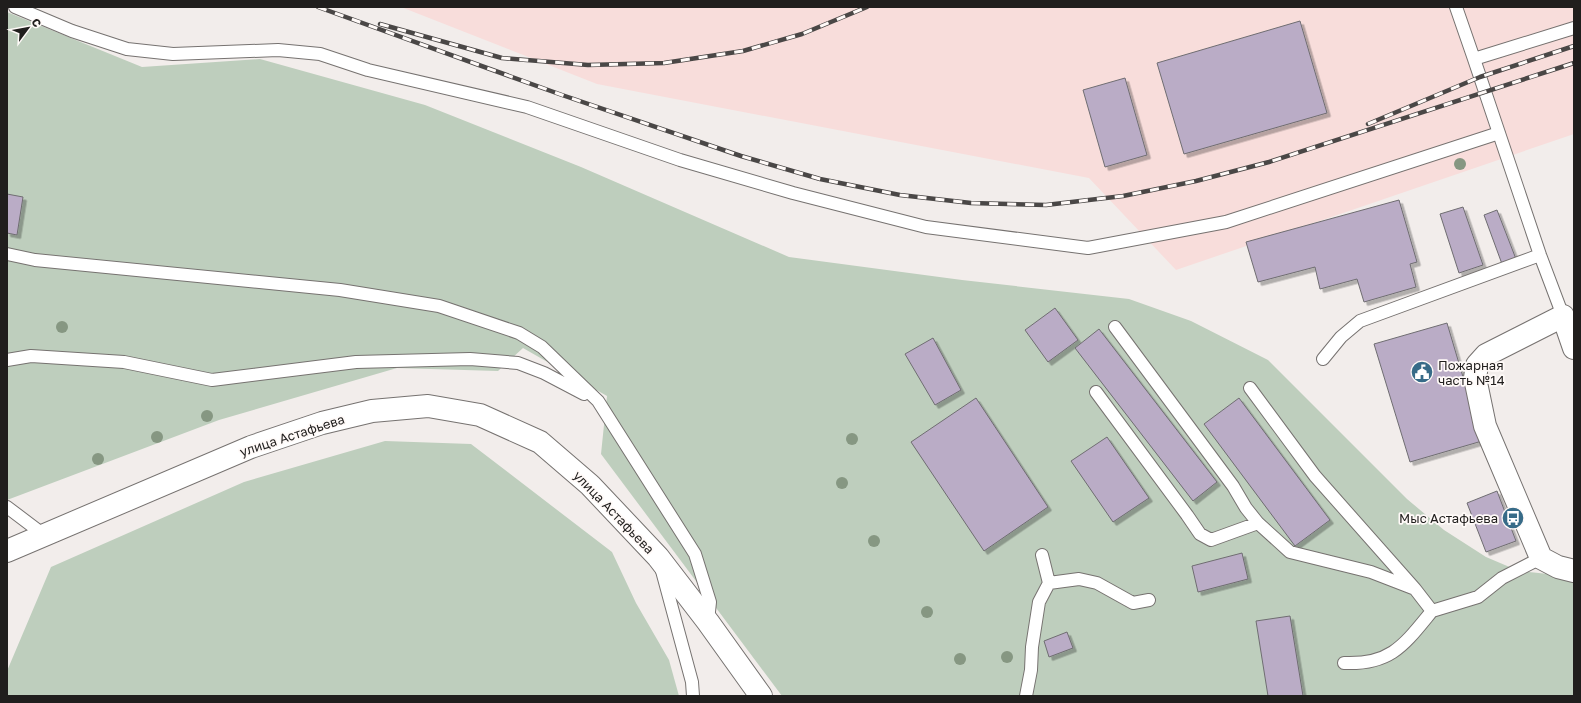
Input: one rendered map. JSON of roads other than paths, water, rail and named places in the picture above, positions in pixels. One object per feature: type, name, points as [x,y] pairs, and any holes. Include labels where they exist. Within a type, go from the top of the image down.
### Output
[{"type":"main road","points":[[1574,348],[1562,316],[1486,355],[1477,365],[1475,378],[1485,426],[1541,558],[1558,567],[1574,572]]},
{"type":"main road","name":"улица Астафьева","points":[[7,551],[251,448],[322,423],[372,411],[428,406],[480,415],[540,442],[590,484],[658,557],[708,622],[761,696]]},
{"type":"lane","points":[[16,7],[72,30],[127,50],[173,54],[278,50],[320,54],[368,70],[527,107],[680,160],[926,227],[1088,248],[1226,222],[1499,133]]},
{"type":"lane","points":[[1456,7],[1562,316]]},
{"type":"lane","points":[[1474,59],[1574,28]]},
{"type":"lane","points":[[7,254],[35,260],[340,290],[439,306],[519,334],[542,348],[598,401],[694,554],[710,602],[708,622]]},
{"type":"lane","points":[[1323,359],[1341,337],[1360,321],[1540,255]]},
{"type":"lane","points":[[1115,327],[1233,486],[1246,508],[1258,522],[1290,552],[1371,572],[1415,589]]},
{"type":"lane","points":[[7,360],[31,356],[124,362],[212,380],[356,362],[470,359],[518,363],[544,373],[598,401]]},
{"type":"lane","points":[[1250,388],[1315,476],[1415,589],[1432,611]]},
{"type":"lane","points":[[1096,392],[1200,534],[1211,540],[1258,522]]},
{"type":"lane","points":[[7,507],[44,535]]},
{"type":"lane","points":[[1026,696],[1031,670],[1032,647],[1039,602],[1049,583],[1042,555]]},
{"type":"lane","points":[[658,557],[692,682],[693,696]]},
{"type":"lane","points":[[1344,662],[1357,663],[1378,660],[1396,651],[1432,611],[1478,597],[1502,578],[1541,558]]},
{"type":"lane","points":[[1049,583],[1079,579],[1097,583],[1133,603],[1149,600]]},
{"type":"railway","points":[[318,7],[562,95],[741,156],[820,179],[900,195],[971,203],[1046,205],[1123,196],[1196,181],[1269,162],[1574,63]]},
{"type":"railway","points":[[380,24],[502,58],[588,65],[664,63],[743,51],[802,34],[867,7]]},
{"type":"railway","points":[[1368,124],[1480,77],[1574,46]]},
{"type":"place","name":"Пожарная часть №14","points":[[1422,372]]},
{"type":"place","name":"Мыс Астафьева","points":[[1513,518]]}]
